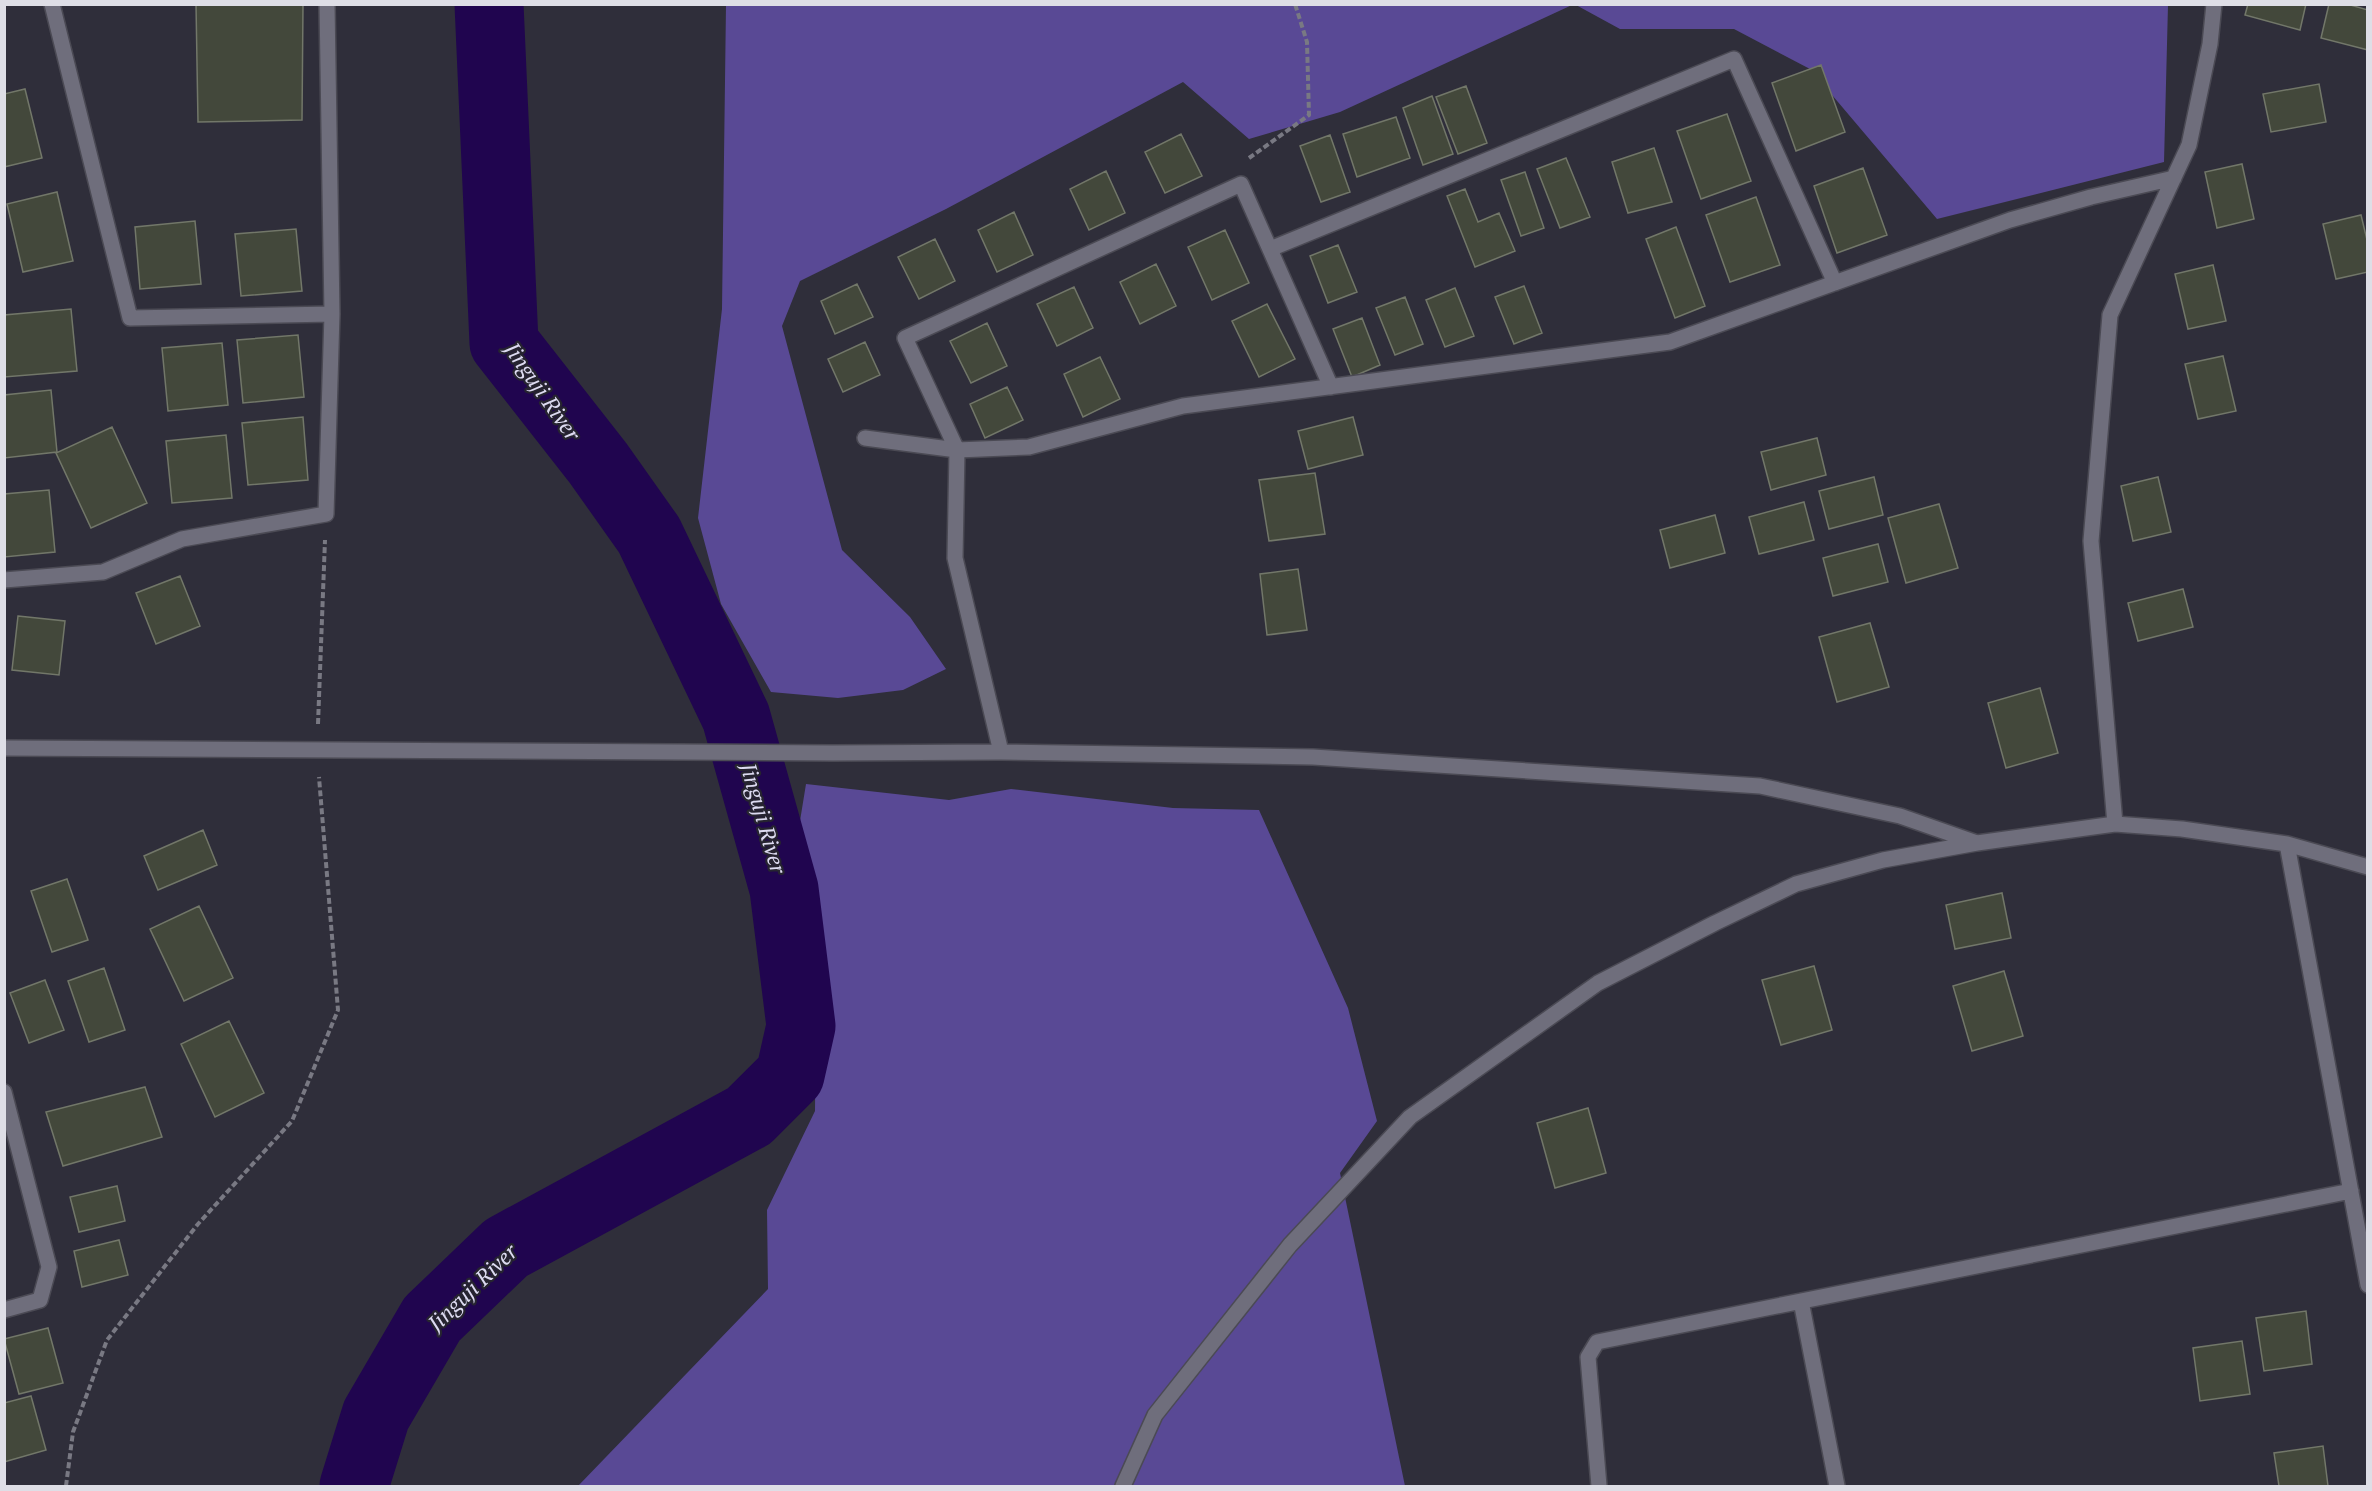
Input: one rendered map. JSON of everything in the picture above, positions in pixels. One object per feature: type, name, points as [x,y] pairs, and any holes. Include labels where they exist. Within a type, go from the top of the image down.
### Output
[{"type":"street","points":[[52,4],[130,318],[332,314]]},
{"type":"street","points":[[4,580],[103,572],[182,539],[326,514],[332,314],[327,4]]},
{"type":"street","points":[[2115,824],[2091,541],[2110,315],[2189,145],[2210,44],[2214,4]]},
{"type":"street","points":[[1270,249],[1734,59],[1835,283]]},
{"type":"street","points":[[865,438],[957,450],[1029,447],[1183,406],[1670,342],[2010,220],[2091,196],[2174,178]]},
{"type":"street","points":[[1000,752],[955,558],[957,450],[905,338],[1241,184],[1331,387]]},
{"type":"street","points":[[4,748],[1000,752],[1312,757],[1760,786],[1900,816],[1977,843]]},
{"type":"street","points":[[1123,1486],[1155,1415],[1290,1245],[1410,1117],[1598,983],[1715,922],[1796,884],[1883,860],[1977,843],[2115,824],[2182,829],[2287,844],[2367,867]]},
{"type":"street","points":[[2287,844],[2367,1285]]},
{"type":"street","points":[[4,1092],[49,1267],[40,1300],[4,1310]]},
{"type":"street","points":[[1599,1486],[1588,1357],[1597,1342],[2351,1191]]},
{"type":"street","points":[[1801,1301],[1837,1486]]},
{"type":"path","points":[[1241,184],[1249,156],[1309,115],[1307,42],[1295,4]]},
{"type":"path","points":[[66,1486],[73,1432],[107,1340],[198,1224],[292,1120],[338,1010],[317,751],[326,514]]},
{"type":"shaded area","points":[[726,4],[1572,5],[1340,112],[1249,139],[1183,82],[946,209],[800,281],[782,326],[842,550],[910,617],[946,669],[903,690],[838,698],[771,692],[721,604],[698,518],[722,309]]},
{"type":"shaded area","points":[[1576,5],[2168,5],[2164,162],[1937,219],[1810,69],[1734,29],[1620,29]]},
{"type":"shaded area","points":[[806,784],[949,800],[1011,789],[1173,808],[1259,810],[1348,1008],[1377,1121],[1340,1173],[1405,1486],[578,1486],[768,1289],[767,1210],[815,1111],[816,993],[786,907]]},
{"type":"building","points":[[196,4],[303,4],[302,120],[198,122]]},
{"type":"building","points":[[2248,4],[2306,4],[2300,30],[2245,15]]},
{"type":"building","points":[[2329,4],[2347,4],[2368,10],[2368,50],[2321,38]]},
{"type":"building","points":[[1821,65],[1845,132],[1796,151],[1772,83]]},
{"type":"building","points":[[2319,84],[2326,122],[2271,132],[2263,94]]},
{"type":"building","points":[[1466,86],[1487,143],[1458,154],[1436,97]]},
{"type":"building","points":[[25,89],[42,158],[4,167],[4,94]]},
{"type":"building","points":[[1432,96],[1453,154],[1423,165],[1403,108]]},
{"type":"building","points":[[1727,114],[1751,181],[1701,199],[1677,131]]},
{"type":"building","points":[[1396,117],[1410,158],[1357,177],[1343,134]]},
{"type":"building","points":[[1181,134],[1202,176],[1165,193],[1145,152]]},
{"type":"building","points":[[1330,135],[1350,192],[1321,202],[1300,146]]},
{"type":"building","points":[[1654,148],[1672,202],[1628,213],[1612,162]]},
{"type":"building","points":[[1566,158],[1590,217],[1560,228],[1537,169]]},
{"type":"building","points":[[2242,164],[2254,219],[2217,228],[2205,172]]},
{"type":"building","points":[[1863,168],[1887,235],[1837,253],[1814,186]]},
{"type":"building","points":[[1106,171],[1125,213],[1089,230],[1070,189]]},
{"type":"building","points":[[1525,172],[1544,228],[1521,236],[1501,180]]},
{"type":"building","points":[[1465,189],[1478,222],[1499,213],[1515,251],[1475,267],[1447,196]]},
{"type":"building","points":[[57,192],[73,261],[23,272],[7,204]]},
{"type":"building","points":[[1756,197],[1780,265],[1730,282],[1706,215]]},
{"type":"building","points":[[1014,212],[1033,255],[997,272],[978,230]]},
{"type":"building","points":[[2361,215],[2368,244],[2368,272],[2336,279],[2323,224]]},
{"type":"building","points":[[195,221],[201,284],[140,289],[135,227]]},
{"type":"building","points":[[1676,227],[1705,306],[1675,318],[1646,239]]},
{"type":"building","points":[[296,229],[302,291],[241,296],[235,234]]},
{"type":"building","points":[[1225,230],[1249,283],[1212,300],[1188,247]]},
{"type":"building","points":[[935,239],[955,281],[919,299],[898,257]]},
{"type":"building","points":[[1338,245],[1357,292],[1328,303],[1310,256]]},
{"type":"building","points":[[1156,264],[1176,306],[1140,324],[1120,282]]},
{"type":"building","points":[[2213,265],[2226,321],[2188,329],[2175,274]]},
{"type":"building","points":[[857,284],[873,317],[835,334],[821,301]]},
{"type":"building","points":[[1524,286],[1542,333],[1514,344],[1495,297]]},
{"type":"building","points":[[1074,287],[1093,328],[1057,346],[1037,304]]},
{"type":"building","points":[[1455,288],[1474,336],[1445,347],[1426,300]]},
{"type":"building","points":[[1405,297],[1423,344],[1395,355],[1376,308]]},
{"type":"building","points":[[1267,304],[1295,359],[1259,377],[1232,321]]},
{"type":"building","points":[[71,309],[77,371],[4,377],[4,315]]},
{"type":"building","points":[[1362,318],[1380,365],[1352,377],[1333,329]]},
{"type":"building","points":[[987,323],[1007,366],[971,383],[950,341]]},
{"type":"building","points":[[298,335],[304,397],[243,403],[237,340]]},
{"type":"building","points":[[865,342],[880,375],[843,392],[828,359]]},
{"type":"building","points":[[222,343],[228,405],[168,411],[162,348]]},
{"type":"building","points":[[2223,356],[2236,411],[2198,419],[2185,364]]},
{"type":"building","points":[[1100,357],[1120,399],[1083,417],[1064,374]]},
{"type":"building","points":[[1007,387],[1023,420],[985,438],[970,404]]},
{"type":"building","points":[[51,390],[57,452],[4,458],[4,395]]},
{"type":"building","points":[[303,417],[308,480],[248,485],[242,423]]},
{"type":"building","points":[[1353,417],[1363,455],[1308,469],[1298,431]]},
{"type":"building","points":[[112,427],[147,503],[91,528],[56,453]]},
{"type":"building","points":[[226,435],[232,498],[172,503],[166,441]]},
{"type":"building","points":[[1817,438],[1826,475],[1771,490],[1761,452]]},
{"type":"building","points":[[1315,473],[1325,534],[1269,541],[1259,480]]},
{"type":"building","points":[[1874,477],[1883,515],[1829,529],[1819,491]]},
{"type":"building","points":[[2158,477],[2171,532],[2133,541],[2121,486]]},
{"type":"building","points":[[49,490],[55,552],[4,557],[4,494]]},
{"type":"building","points":[[1804,502],[1814,540],[1759,554],[1749,517]]},
{"type":"building","points":[[1939,504],[1958,568],[1906,583],[1888,518]]},
{"type":"building","points":[[1715,515],[1725,553],[1670,568],[1660,530]]},
{"type":"building","points":[[1878,544],[1888,582],[1833,596],[1823,558]]},
{"type":"building","points":[[1298,569],[1307,630],[1267,635],[1260,574]]},
{"type":"building","points":[[180,576],[200,626],[156,644],[136,593]]},
{"type":"building","points":[[2183,589],[2193,627],[2138,641],[2128,603]]},
{"type":"building","points":[[18,616],[65,621],[59,675],[12,670]]},
{"type":"building","points":[[1870,623],[1889,687],[1837,702],[1819,637]]},
{"type":"building","points":[[2040,688],[2058,753],[2006,768],[1988,703]]},
{"type":"building","points":[[203,830],[217,865],[158,890],[144,856]]},
{"type":"building","points":[[67,879],[88,940],[52,952],[31,891]]},
{"type":"building","points":[[2002,893],[2011,938],[1955,949],[1946,905]]},
{"type":"building","points":[[199,906],[233,978],[184,1001],[150,929]]},
{"type":"building","points":[[1814,966],[1832,1030],[1781,1045],[1762,980]]},
{"type":"building","points":[[104,968],[125,1030],[89,1042],[68,981]]},
{"type":"building","points":[[2004,971],[2023,1036],[1972,1051],[1953,986]]},
{"type":"building","points":[[45,980],[64,1030],[29,1043],[10,993]]},
{"type":"building","points":[[229,1021],[264,1093],[215,1117],[181,1044]]},
{"type":"building","points":[[145,1087],[162,1137],[63,1166],[46,1112]]},
{"type":"building","points":[[1588,1108],[1606,1173],[1555,1188],[1537,1123]]},
{"type":"building","points":[[117,1186],[125,1221],[79,1232],[70,1197]]},
{"type":"building","points":[[119,1240],[128,1275],[82,1287],[74,1251]]},
{"type":"building","points":[[2306,1311],[2312,1364],[2264,1371],[2256,1318]]},
{"type":"building","points":[[48,1328],[63,1383],[19,1394],[4,1339]]},
{"type":"building","points":[[2242,1341],[2250,1394],[2200,1401],[2193,1348]]},
{"type":"building","points":[[31,1396],[46,1450],[4,1462],[4,1403]]},
{"type":"building","points":[[2323,1446],[2328,1486],[2279,1486],[2274,1453]]},
{"type":"waterway","name":"Jinguji River","points":[[354,1486],[376,1415],[432,1319],[506,1248],[749,1116],[790,1075],[801,1026],[784,889],[736,717],[649,535],[598,463],[504,343],[489,4]]}]
